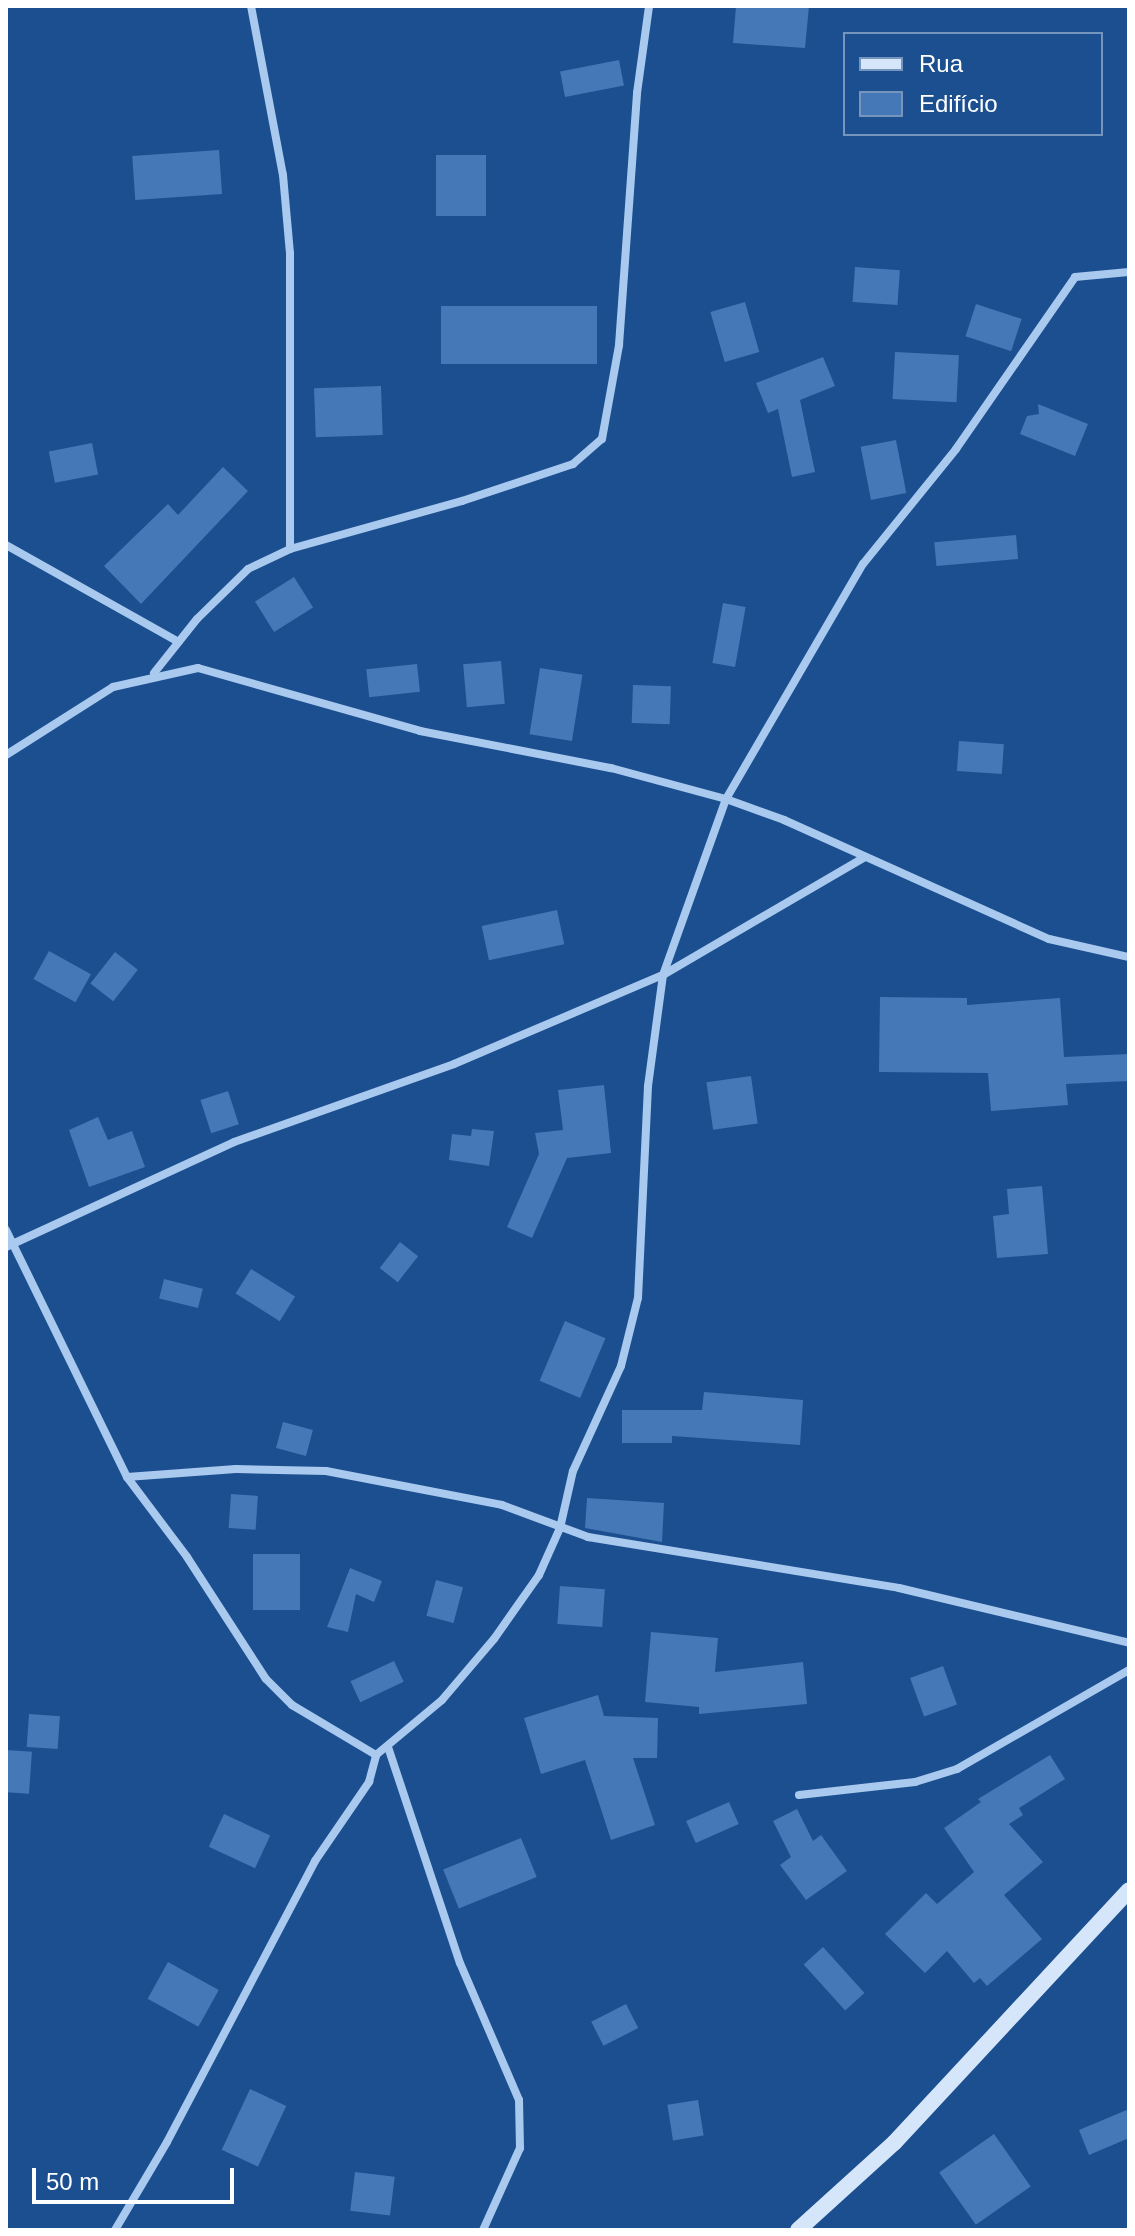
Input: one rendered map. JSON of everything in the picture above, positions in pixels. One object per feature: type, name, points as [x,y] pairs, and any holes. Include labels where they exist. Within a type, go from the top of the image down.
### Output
[{"type":"street","points":[[251,6],[283,175],[290,253],[290,549]]},
{"type":"street","points":[[153,674],[248,569],[290,549],[573,464],[602,439],[619,345],[637,93],[649,6]]},
{"type":"street","points":[[115,2230],[175,2129],[315,1861],[369,1782],[376,1755],[442,1700],[494,1639],[539,1575],[560,1528],[573,1471],[621,1366],[638,1298],[648,1086],[663,975],[726,799],[863,564],[956,449],[1075,277],[1099,271],[1129,272]]},
{"type":"street","points":[[6,545],[179,642]]},
{"type":"street","points":[[6,755],[113,687],[153,674],[198,668],[420,731],[611,768],[726,799],[1049,939],[1129,957]]},
{"type":"street","points":[[10,1246],[234,1142],[454,1064],[663,975],[865,857]]},
{"type":"street","points":[[6,1230],[10,1246],[127,1477],[187,1557],[266,1679],[292,1705],[376,1755]]},
{"type":"street","points":[[127,1477],[236,1469],[326,1471],[502,1505],[588,1537],[899,1588],[1129,1643]]},
{"type":"street","points":[[799,1795],[915,1782],[957,1769],[1129,1670]]},
{"type":"street","points":[[388,1747],[460,1963],[519,2100],[520,2148],[483,2230]]},
{"type":"street","points":[[803,2229],[894,2143],[1129,1890]]},
{"type":"building","points":[[736,6],[809,6],[805,48],[733,43]]},
{"type":"building","points":[[619,60],[624,86],[565,97],[560,71]]},
{"type":"building","points":[[219,150],[222,194],[135,200],[132,156]]},
{"type":"building","points":[[436,155],[486,155],[486,216],[436,216]]},
{"type":"building","points":[[855,267],[900,270],[897,305],[853,302]]},
{"type":"building","points":[[745,302],[759,352],[725,362],[710,312]]},
{"type":"building","points":[[976,304],[1022,319],[1011,351],[965,336]]},
{"type":"building","points":[[441,306],[597,306],[597,364],[441,364]]},
{"type":"building","points":[[895,352],[959,355],[956,402],[893,399]]},
{"type":"building","points":[[823,357],[835,386],[800,400],[815,472],[792,477],[778,409],[768,413],[756,383]]},
{"type":"building","points":[[381,386],[383,435],[316,437],[314,388]]},
{"type":"building","points":[[1038,404],[1088,424],[1075,456],[1020,434],[1027,416],[1039,414]]},
{"type":"building","points":[[896,440],[906,493],[871,500],[861,447]]},
{"type":"building","points":[[92,443],[98,474],[55,483],[49,451]]},
{"type":"building","points":[[223,467],[248,491],[141,604],[104,566],[168,504],[178,515]]},
{"type":"building","points":[[1016,535],[1018,559],[936,566],[934,542]]},
{"type":"building","points":[[294,577],[313,608],[274,632],[255,601]]},
{"type":"building","points":[[723,603],[746,607],[735,667],[712,663]]},
{"type":"building","points":[[501,661],[505,704],[467,707],[463,664]]},
{"type":"building","points":[[417,664],[420,692],[369,697],[366,669]]},
{"type":"building","points":[[540,668],[582,675],[572,741],[530,734]]},
{"type":"building","points":[[633,685],[671,686],[670,724],[632,723]]},
{"type":"building","points":[[959,741],[1004,744],[1002,774],[957,771]]},
{"type":"building","points":[[557,910],[564,944],[489,960],[482,926]]},
{"type":"building","points":[[49,951],[91,974],[75,1002],[33,979]]},
{"type":"building","points":[[115,952],[138,970],[113,1001],[90,984]]},
{"type":"building","points":[[880,997],[967,998],[967,1005],[1060,998],[1064,1057],[1129,1054],[1129,1081],[1066,1084],[1068,1105],[991,1111],[988,1073],[879,1072]]},
{"type":"building","points":[[751,1076],[758,1124],[713,1130],[706,1082]]},
{"type":"building","points":[[604,1085],[611,1153],[567,1158],[532,1238],[507,1227],[539,1154],[535,1133],[563,1130],[558,1090]]},
{"type":"building","points":[[228,1091],[239,1124],[211,1133],[200,1100]]},
{"type":"building","points":[[98,1117],[108,1140],[132,1131],[145,1167],[89,1187],[69,1130]]},
{"type":"building","points":[[472,1129],[494,1131],[489,1166],[449,1160],[452,1134],[471,1136]]},
{"type":"building","points":[[1042,1186],[1048,1254],[997,1258],[993,1216],[1009,1214],[1007,1189]]},
{"type":"building","points":[[400,1242],[418,1256],[398,1282],[380,1268]]},
{"type":"building","points":[[251,1269],[295,1297],[280,1321],[236,1294]]},
{"type":"building","points":[[164,1279],[203,1289],[198,1308],[159,1298]]},
{"type":"building","points":[[565,1321],[606,1338],[580,1398],[540,1381]]},
{"type":"building","points":[[704,1392],[803,1400],[800,1445],[672,1436],[672,1443],[622,1443],[622,1410],[702,1410]]},
{"type":"building","points":[[283,1422],[313,1430],[306,1456],[276,1448]]},
{"type":"building","points":[[231,1494],[258,1496],[256,1530],[229,1528]]},
{"type":"building","points":[[587,1498],[664,1503],[662,1542],[585,1528]]},
{"type":"building","points":[[253,1554],[300,1554],[300,1610],[253,1610]]},
{"type":"building","points":[[350,1568],[382,1581],[374,1602],[356,1594],[348,1632],[327,1627]]},
{"type":"building","points":[[436,1580],[463,1587],[453,1623],[426,1616]]},
{"type":"building","points":[[560,1586],[605,1589],[602,1627],[557,1624]]},
{"type":"building","points":[[651,1632],[718,1638],[715,1672],[803,1662],[807,1704],[699,1714],[699,1707],[645,1702]]},
{"type":"building","points":[[394,1661],[404,1682],[360,1702],[350,1681]]},
{"type":"building","points":[[943,1666],[957,1705],[924,1716],[910,1678]]},
{"type":"building","points":[[598,1695],[604,1716],[658,1718],[657,1758],[633,1758],[655,1825],[611,1840],[585,1760],[541,1774],[524,1718]]},
{"type":"building","points":[[29,1714],[60,1716],[58,1749],[27,1747]]},
{"type":"building","points":[[6,1750],[32,1752],[29,1794],[6,1792]]},
{"type":"building","points":[[1050,1755],[1065,1779],[1019,1808],[1023,1815],[1009,1824],[1043,1862],[1004,1895],[1042,1939],[987,1986],[980,1978],[974,1983],[947,1951],[925,1973],[885,1934],[926,1893],[937,1904],[974,1872],[944,1828],[981,1802],[978,1799]]},
{"type":"building","points":[[729,1802],[739,1824],[696,1843],[686,1821]]},
{"type":"building","points":[[797,1809],[813,1841],[821,1835],[847,1871],[806,1900],[780,1865],[791,1857],[773,1821]]},
{"type":"building","points":[[224,1814],[270,1836],[255,1868],[209,1847]]},
{"type":"building","points":[[521,1838],[537,1877],[459,1908],[443,1869]]},
{"type":"building","points":[[823,1947],[864,1993],[845,2010],[804,1964]]},
{"type":"building","points":[[168,1962],[219,1990],[198,2027],[148,1999]]},
{"type":"building","points":[[626,2004],[638,2028],[604,2046],[591,2022]]},
{"type":"building","points":[[250,2089],[286,2106],[258,2167],[222,2150]]},
{"type":"building","points":[[698,2100],[704,2136],[673,2140],[667,2105]]},
{"type":"building","points":[[1129,2109],[1129,2138],[1089,2155],[1079,2130]]},
{"type":"building","points":[[994,2134],[1031,2186],[976,2225],[939,2172]]},
{"type":"building","points":[[355,2172],[395,2177],[390,2216],[350,2211]]}]
